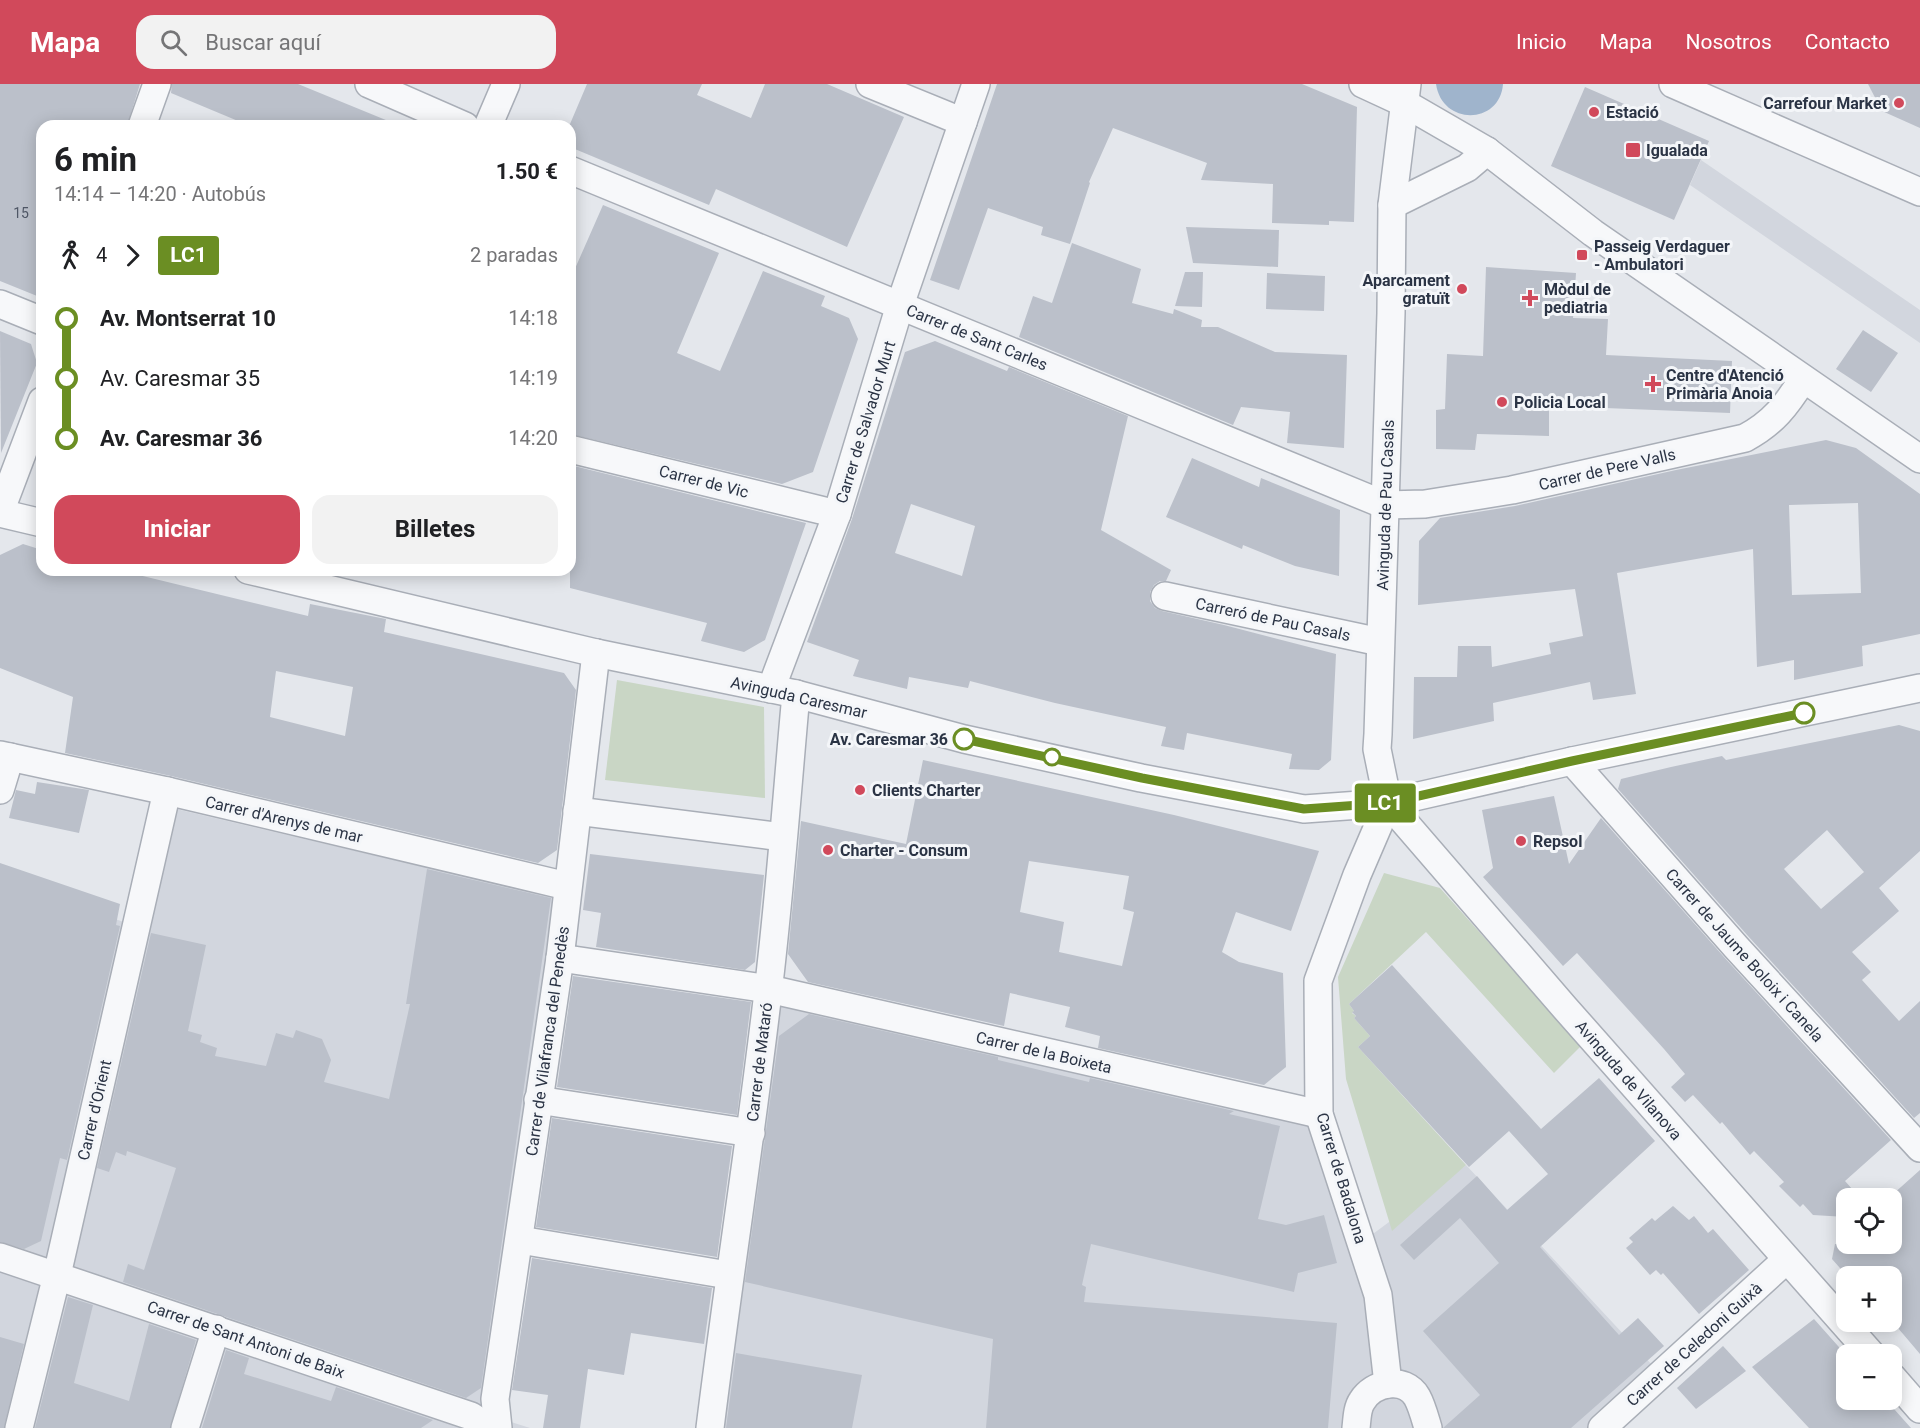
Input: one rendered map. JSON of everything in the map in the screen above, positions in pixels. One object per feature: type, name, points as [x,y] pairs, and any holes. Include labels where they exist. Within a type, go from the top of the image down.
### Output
[{"type":"street","points":[[144,120],[157,84]]},
{"type":"street","points":[[369,84],[451,120]]},
{"type":"street","points":[[491,120],[506,84]]},
{"type":"street","points":[[870,84],[963,122]]},
{"type":"street","name":"Carrer de Salvador Murt","points":[[784,692],[900,305],[976,84]]},
{"type":"street","points":[[1363,84],[1405,93],[1593,233],[1920,459]]},
{"type":"street","points":[[1673,84],[1920,192]]},
{"type":"street","name":"Avinguda de Pau Casals","points":[[1388,803],[1377,749],[1391,313],[1392,205],[1405,93]]},
{"type":"street","points":[[1392,205],[1467,168],[1487,152]]},
{"type":"street","name":"Carrer de Sant Carles","points":[[576,172],[1384,505]]},
{"type":"street","points":[[0,304],[36,319]]},
{"type":"street","name":"Carrer de Pere Valls","points":[[1384,505],[1425,504],[1512,490],[1744,438],[1760,430],[1774,419],[1803,379]]},
{"type":"street","points":[[36,417],[0,513],[36,522]]},
{"type":"street","name":"Carrer de Vic","points":[[576,449],[837,514]]},
{"type":"street","name":"Avinguda Caresmar","points":[[296,576],[596,653],[784,692],[964,739],[1142,778],[1304,809],[1388,803],[1572,761],[1918,691]]},
{"type":"street","name":"Carreró de Pau Casals","points":[[1165,596],[1380,642]]},
{"type":"street","name":"Carrer de Vilafranca del Penedès","points":[[498,1428],[495,1399],[560,958],[596,653]]},
{"type":"street","name":"Carrer de Mataró","points":[[710,1428],[728,1275],[751,1133],[769,989],[783,837],[784,692]]},
{"type":"street","points":[[0,790],[5,756]]},
{"type":"street","name":"Carrer d'Arenys de mar","points":[[5,756],[166,791],[567,886]]},
{"type":"street","name":"Carrer de Jaume Boloix i Canela","points":[[1572,761],[1736,947],[1920,1148]]},
{"type":"street","name":"Carrer d'Orient","points":[[19,1428],[57,1275],[166,791]]},
{"type":"street","name":"Carrer de Badalona","points":[[1388,803],[1357,875],[1318,981],[1319,1114],[1378,1295],[1388,1384]]},
{"type":"street","name":"Avinguda de Vilanova","points":[[1388,803],[1862,1344]]},
{"type":"street","points":[[577,811],[783,837]]},
{"type":"street","name":"Carrer de la Boixeta","points":[[560,958],[769,989],[1319,1114]]},
{"type":"street","points":[[538,1100],[751,1133]]},
{"type":"street","points":[[520,1240],[728,1275]]},
{"type":"street","name":"Carrer de Sant Antoni de Baix","points":[[0,1257],[471,1416],[489,1428]]},
{"type":"street","name":"Carrer de Celedoni Guixà","points":[[1602,1428],[1786,1260]]},
{"type":"street","points":[[185,1428],[216,1329]]},
{"type":"street","points":[[1356,1428],[1360,1403],[1369,1391],[1388,1384],[1405,1387],[1413,1392],[1418,1398],[1428,1428]]},
{"type":"street","points":[[1902,1388],[1920,1409]]},
{"type":"shaded area","points":[[1701,160],[1920,310],[1920,343],[1690,185]]},
{"type":"shaded area","points":[[159,805],[557,898],[486,1414],[530,1428],[0,1428],[0,881],[127,923]]},
{"type":"shaded area","points":[[764,994],[1315,1118],[1358,1245],[1466,1165],[1667,1381],[1617,1428],[699,1428]]},
{"type":"green space","points":[[617,680],[764,707],[765,798],[605,780]]},
{"type":"green space","points":[[1384,873],[1440,888],[1581,1046],[1554,1073],[1426,932],[1349,1004],[1354,1011],[1352,1013],[1356,1016],[1354,1018],[1370,1036],[1358,1047],[1466,1165],[1392,1231],[1346,1079],[1338,977]]},
{"type":"water","points":[[1436,84],[1503,84],[1500,97],[1492,107],[1482,113],[1471,115],[1459,113],[1449,107],[1440,98]]},
{"type":"building","points":[[0,84],[140,84],[129,120],[36,120],[36,296],[0,281]]},
{"type":"building","points":[[172,84],[298,84],[386,120],[236,120],[171,93]]},
{"type":"building","points":[[587,84],[702,84],[697,95],[751,118],[765,84],[827,84],[904,117],[847,247],[716,189],[709,205],[576,150],[576,120],[572,120]]},
{"type":"building","points":[[997,84],[1302,84],[1357,107],[1354,222],[1329,221],[1329,225],[1272,223],[1273,184],[1201,180],[1207,163],[1113,128],[1089,182],[1070,244],[1041,235],[1043,227],[988,208],[959,290],[930,280]]},
{"type":"building","name":"Carrefour Market","points":[[1868,84],[1920,84],[1920,128],[1882,111]]},
{"type":"building","points":[[1585,87],[1709,141],[1674,220],[1551,166]]},
{"type":"building","points":[[603,205],[719,253],[677,353],[720,371],[763,271],[825,296],[821,306],[849,318],[858,339],[813,472],[782,484],[576,435],[576,266]]},
{"type":"building","points":[[1186,227],[1279,230],[1278,267],[1193,263]]},
{"type":"building","points":[[1072,243],[1141,269],[1132,303],[1173,314],[1174,309],[1202,320],[1201,327],[1218,327],[1275,352],[1347,355],[1344,448],[1287,443],[1290,412],[1241,407],[1233,425],[1019,337],[1033,296],[1052,303]]},
{"type":"building","points":[[1486,267],[1576,273],[1573,318],[1608,319],[1606,355],[1732,361],[1730,413],[1555,406],[1555,408],[1549,407],[1549,436],[1477,434],[1475,450],[1436,449],[1436,410],[1445,409],[1447,354],[1483,356]]},
{"type":"building","points":[[1185,272],[1203,272],[1202,307],[1175,306]]},
{"type":"building","points":[[1267,273],[1325,276],[1324,311],[1266,309]]},
{"type":"building","points":[[1863,330],[1898,353],[1871,392],[1836,369]]},
{"type":"building","points":[[0,331],[31,344],[36,360],[36,366],[1,453]]},
{"type":"building","points":[[935,341],[1007,371],[1009,367],[1128,416],[1101,530],[1171,570],[1166,581],[1160,581],[1154,585],[1150,592],[1150,601],[1155,608],[1336,654],[1331,760],[1319,770],[1289,769],[1292,754],[1187,733],[1184,750],[1161,746],[1166,727],[1055,703],[970,681],[968,688],[909,677],[907,689],[853,676],[859,660],[807,642],[852,519],[905,352]],"holes":[[[911,504],[975,526],[962,576],[895,553]]]},
{"type":"building","points":[[1826,440],[1856,448],[1920,494],[1920,634],[1862,646],[1863,666],[1794,680],[1794,660],[1757,667],[1753,549],[1617,573],[1636,694],[1593,700],[1590,682],[1493,703],[1494,721],[1413,739],[1414,677],[1457,677],[1458,646],[1491,646],[1492,667],[1551,654],[1549,643],[1583,636],[1575,589],[1418,605],[1419,541],[1440,518],[1515,506]],"holes":[[[1858,503],[1861,593],[1792,595],[1789,505]]]},
{"type":"building","points":[[1192,458],[1259,487],[1261,478],[1340,510],[1339,576],[1295,566],[1243,545],[1242,549],[1166,517]]},
{"type":"building","points":[[576,466],[806,523],[765,640],[744,652],[701,641],[707,623],[570,588],[570,576],[576,576]]},
{"type":"building","points":[[23,544],[36,548],[36,576],[143,576],[308,616],[310,604],[386,619],[384,632],[564,673],[576,690],[557,850],[538,863],[65,753],[73,697],[0,668],[0,555]],"holes":[[[276,671],[353,687],[345,736],[270,717]]]},
{"type":"building","points":[[1899,725],[1920,731],[1920,851],[1879,888],[1899,911],[1852,952],[1871,972],[1862,980],[1899,1021],[1920,1001],[1920,1113],[1914,1118],[1618,789],[1621,779],[1722,756],[1726,760]],"holes":[[[1827,830],[1864,872],[1821,909],[1784,869]]]},
{"type":"building","points":[[923,760],[1174,815],[1319,851],[1291,931],[1236,912],[1222,952],[1239,962],[1283,973],[1286,1067],[1264,1085],[1098,1048],[1100,1036],[1065,1027],[1070,1007],[1010,993],[1004,1026],[808,982],[788,954],[801,821],[906,844]],"holes":[[[1029,861],[1129,876],[1123,909],[1134,912],[1122,966],[1059,952],[1064,922],[1020,912]]]},
{"type":"building","points":[[37,782],[89,790],[79,833],[9,818],[16,790],[35,794]]},
{"type":"building","points":[[1554,796],[1569,864],[1601,818],[1891,1140],[1845,1181],[1851,1188],[1836,1188],[1836,1216],[1813,1215],[1803,1204],[1800,1207],[1779,1186],[1784,1182],[1754,1151],[1750,1155],[1722,1122],[1720,1124],[1693,1095],[1685,1102],[1671,1087],[1685,1074],[1664,1049],[1577,953],[1563,966],[1483,877],[1493,868],[1482,810]]},
{"type":"building","points":[[590,854],[764,875],[755,962],[745,970],[596,947],[601,913],[583,910]]},
{"type":"building","points":[[0,863],[120,904],[116,925],[120,926],[67,1160],[60,1158],[41,1241],[24,1249],[0,1242]]},
{"type":"building","points":[[427,869],[551,898],[481,1388],[466,1398],[123,1282],[128,1264],[144,1270],[176,1168],[127,1151],[126,1156],[116,1152],[109,1172],[97,1168],[151,933],[206,945],[188,1031],[202,1035],[200,1042],[217,1048],[215,1056],[266,1066],[276,1033],[293,1038],[296,1030],[322,1039],[331,1060],[324,1082],[389,1099],[410,1004],[406,1004]]},
{"type":"building","points":[[1392,965],[1541,1129],[1599,1078],[1655,1141],[1540,1247],[1619,1335],[1638,1318],[1664,1346],[1571,1428],[1443,1428],[1480,1395],[1423,1331],[1499,1263],[1460,1218],[1414,1260],[1400,1245],[1477,1176],[1507,1210],[1548,1174],[1509,1131],[1469,1167],[1358,1047],[1370,1036],[1354,1018],[1356,1016],[1349,1004]]},
{"type":"building","points":[[573,976],[751,1002],[737,1115],[557,1087]]},
{"type":"building","points":[[809,1014],[998,1057],[998,1060],[1089,1082],[1090,1078],[1234,1111],[1229,1114],[1280,1126],[1258,1219],[1286,1225],[1324,1215],[1337,1263],[1298,1273],[1294,1292],[1091,1244],[1082,1285],[1086,1287],[1084,1302],[1337,1323],[1328,1428],[986,1428],[993,1339],[745,1282],[779,1036]]},
{"type":"building","points":[[552,1118],[732,1146],[717,1257],[536,1227]]},
{"type":"building","points":[[1920,1170],[1920,1354],[1901,1332],[1902,1266],[1838,1266],[1832,1259],[1835,1244],[1836,1254],[1902,1254],[1902,1188],[1900,1188]]},
{"type":"building","points":[[1673,1206],[1689,1220],[1694,1216],[1708,1233],[1713,1229],[1749,1270],[1699,1314],[1663,1273],[1661,1275],[1656,1270],[1650,1275],[1626,1248],[1633,1242],[1629,1238],[1652,1218],[1655,1221]]},
{"type":"building","points":[[532,1258],[712,1288],[704,1344],[631,1333],[624,1375],[588,1369],[580,1428],[543,1428],[548,1395],[512,1390]]},
{"type":"building","points":[[68,1297],[93,1305],[74,1383],[129,1401],[149,1324],[196,1340],[170,1428],[35,1428]]},
{"type":"building","points":[[1814,1319],[1836,1344],[1836,1410],[1895,1410],[1911,1428],[1809,1428],[1752,1367]]},
{"type":"building","points":[[0,1337],[24,1344],[4,1428],[0,1428]]},
{"type":"building","points":[[1723,1346],[1746,1371],[1696,1409],[1677,1388]]},
{"type":"building","points":[[226,1350],[249,1358],[244,1374],[331,1401],[336,1387],[433,1420],[421,1428],[202,1428]]},
{"type":"building","points":[[736,1353],[862,1375],[852,1428],[726,1428]]},
{"type":"bus line","name":"LC1","points":[[964,739],[1142,778],[1304,809],[1388,803],[1572,761],[1804,713]]},
{"type":"place","name":"Carrefour Market","points":[[1899,103]]},
{"type":"place","name":"Estació","points":[[1594,112]]},
{"type":"place","name":"Igualada","points":[[1633,150]]},
{"type":"place","name":"Passeig Verdaguer - Ambulatori","points":[[1582,255]]},
{"type":"place","name":"Aparcament gratuït","points":[[1462,289]]},
{"type":"place","name":"Mòdul de pediatria","points":[[1530,298]]},
{"type":"place","name":"Centre d'Atenció Primària Anoia","points":[[1653,384]]},
{"type":"place","name":"Policia Local","points":[[1502,402]]},
{"type":"place","name":"Av. Caresmar 36","points":[[964,739]]},
{"type":"place","name":"Clients Charter","points":[[860,790]]},
{"type":"place","name":"Repsol","points":[[1521,841]]},
{"type":"place","name":"Charter - Consum","points":[[828,850]]}]
